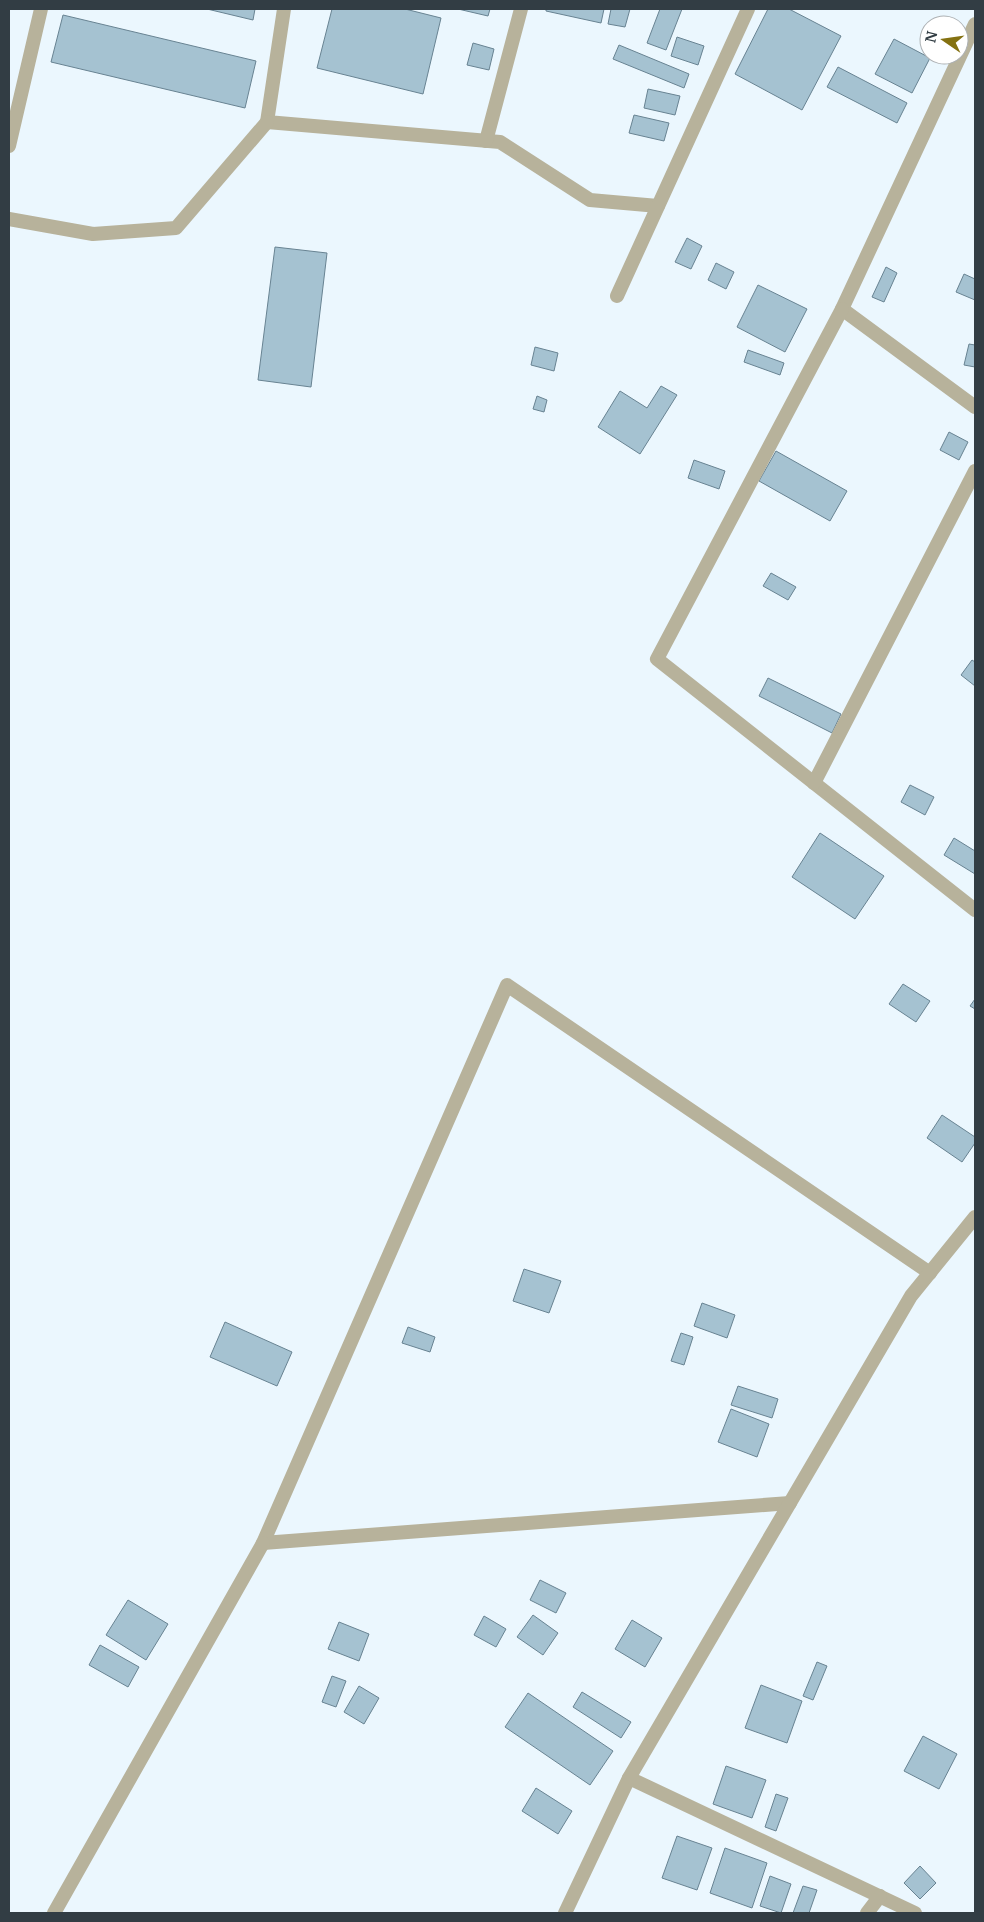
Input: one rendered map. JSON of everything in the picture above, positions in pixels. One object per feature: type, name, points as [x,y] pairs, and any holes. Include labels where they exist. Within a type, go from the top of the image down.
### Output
[{"type":"street","points":[[9,146],[41,9]]},
{"type":"street","points":[[9,219],[93,234],[176,228],[267,122],[284,9]]},
{"type":"street","points":[[486,141],[521,9]]},
{"type":"street","points":[[617,296],[748,9]]},
{"type":"street","points":[[975,24],[842,309],[657,659],[975,910]]},
{"type":"street","points":[[267,122],[500,142],[590,200],[658,206]]},
{"type":"street","points":[[842,309],[975,407]]},
{"type":"street","points":[[814,783],[975,471]]},
{"type":"street","points":[[54,1913],[263,1543],[507,985],[930,1273]]},
{"type":"street","points":[[565,1913],[629,1778],[912,1296],[975,1218]]},
{"type":"street","points":[[263,1543],[790,1503]]},
{"type":"street","points":[[629,1778],[916,1913]]},
{"type":"street","points":[[867,1913],[880,1896]]},
{"type":"building","points":[[207,9],[255,9],[253,20]]},
{"type":"building","points":[[332,9],[405,9],[441,18],[423,94],[317,68]]},
{"type":"building","points":[[458,9],[490,9],[488,16]]},
{"type":"building","points":[[546,9],[604,9],[601,23],[546,11]]},
{"type":"building","points":[[611,9],[630,9],[625,27],[608,24]]},
{"type":"building","points":[[660,9],[682,9],[666,50],[647,43]]},
{"type":"building","points":[[768,9],[789,9],[841,36],[802,110],[735,74]]},
{"type":"building","points":[[63,15],[256,61],[245,108],[51,62]]},
{"type":"building","points":[[677,37],[704,46],[698,65],[671,56]]},
{"type":"building","points":[[894,39],[919,52],[919,65],[926,65],[912,93],[875,74]]},
{"type":"building","points":[[473,43],[494,49],[489,70],[467,65]]},
{"type":"building","points":[[619,45],[689,74],[684,88],[613,59]]},
{"type":"building","points":[[838,67],[907,103],[897,123],[827,87]]},
{"type":"building","points":[[648,89],[680,96],[675,115],[644,108]]},
{"type":"building","points":[[634,115],[669,123],[664,141],[629,133]]},
{"type":"building","points":[[687,238],[702,246],[691,269],[675,262]]},
{"type":"building","points":[[275,247],[327,253],[311,387],[258,380]]},
{"type":"building","points":[[716,263],[734,272],[726,289],[708,280]]},
{"type":"building","points":[[886,267],[897,273],[884,302],[872,297]]},
{"type":"building","points":[[964,274],[975,279],[975,300],[956,292]]},
{"type":"building","points":[[758,285],[807,309],[785,352],[737,327]]},
{"type":"building","points":[[969,344],[975,345],[975,367],[964,365]]},
{"type":"building","points":[[535,347],[558,353],[554,371],[531,365]]},
{"type":"building","points":[[748,350],[784,363],[780,375],[744,362]]},
{"type":"building","points":[[661,386],[677,395],[640,454],[598,427],[620,391],[647,408]]},
{"type":"building","points":[[537,396],[547,400],[544,412],[533,409]]},
{"type":"building","points":[[949,432],[968,442],[959,460],[940,450]]},
{"type":"building","points":[[776,451],[847,491],[830,521],[759,481]]},
{"type":"building","points":[[694,460],[725,471],[719,489],[688,478]]},
{"type":"building","points":[[771,573],[796,587],[788,600],[763,586]]},
{"type":"building","points":[[972,660],[975,662],[975,686],[961,675]]},
{"type":"building","points":[[768,678],[841,714],[832,733],[759,696]]},
{"type":"building","points":[[910,785],[934,797],[925,815],[901,802]]},
{"type":"building","points":[[820,833],[884,876],[855,919],[792,877]]},
{"type":"building","points":[[954,838],[975,851],[975,874],[944,855]]},
{"type":"building","points":[[903,984],[930,1001],[916,1022],[889,1004]]},
{"type":"building","points":[[975,999],[975,1009],[970,1006]]},
{"type":"building","points":[[942,1115],[975,1137],[975,1143],[962,1162],[927,1138]]},
{"type":"building","points":[[524,1269],[561,1281],[549,1313],[513,1301]]},
{"type":"building","points":[[702,1303],[735,1315],[727,1338],[694,1326]]},
{"type":"building","points":[[225,1322],[292,1352],[277,1386],[210,1357]]},
{"type":"building","points":[[408,1327],[435,1337],[430,1352],[402,1343]]},
{"type":"building","points":[[681,1333],[693,1337],[684,1365],[671,1361]]},
{"type":"building","points":[[738,1386],[778,1399],[772,1418],[731,1405]]},
{"type":"building","points":[[731,1409],[769,1424],[757,1457],[718,1442]]},
{"type":"building","points":[[540,1580],[566,1593],[556,1613],[530,1600]]},
{"type":"building","points":[[128,1600],[168,1624],[146,1660],[106,1635]]},
{"type":"building","points":[[533,1615],[558,1633],[543,1655],[517,1637]]},
{"type":"building","points":[[484,1616],[506,1629],[496,1647],[474,1635]]},
{"type":"building","points":[[632,1620],[662,1638],[645,1667],[615,1649]]},
{"type":"building","points":[[339,1622],[369,1634],[359,1661],[328,1649]]},
{"type":"building","points":[[100,1645],[139,1667],[128,1687],[89,1665]]},
{"type":"building","points":[[817,1662],[827,1666],[813,1700],[803,1696]]},
{"type":"building","points":[[332,1676],[346,1681],[336,1707],[322,1702]]},
{"type":"building","points":[[761,1685],[802,1701],[787,1743],[745,1728]]},
{"type":"building","points":[[359,1686],[379,1698],[364,1724],[344,1712]]},
{"type":"building","points":[[582,1692],[631,1722],[621,1738],[573,1707]]},
{"type":"building","points":[[528,1693],[613,1751],[590,1785],[505,1727]]},
{"type":"building","points":[[923,1736],[957,1754],[939,1789],[904,1771]]},
{"type":"building","points":[[726,1766],[766,1780],[752,1818],[713,1804]]},
{"type":"building","points":[[536,1788],[572,1811],[558,1834],[522,1811]]},
{"type":"building","points":[[776,1794],[788,1798],[776,1831],[765,1827]]},
{"type":"building","points":[[677,1836],[712,1848],[697,1890],[662,1878]]},
{"type":"building","points":[[725,1848],[767,1863],[752,1908],[710,1893]]},
{"type":"building","points":[[920,1866],[936,1883],[920,1899],[904,1883]]},
{"type":"building","points":[[770,1876],[791,1884],[781,1913],[760,1906]]},
{"type":"building","points":[[803,1886],[817,1890],[809,1913],[793,1913]]}]
